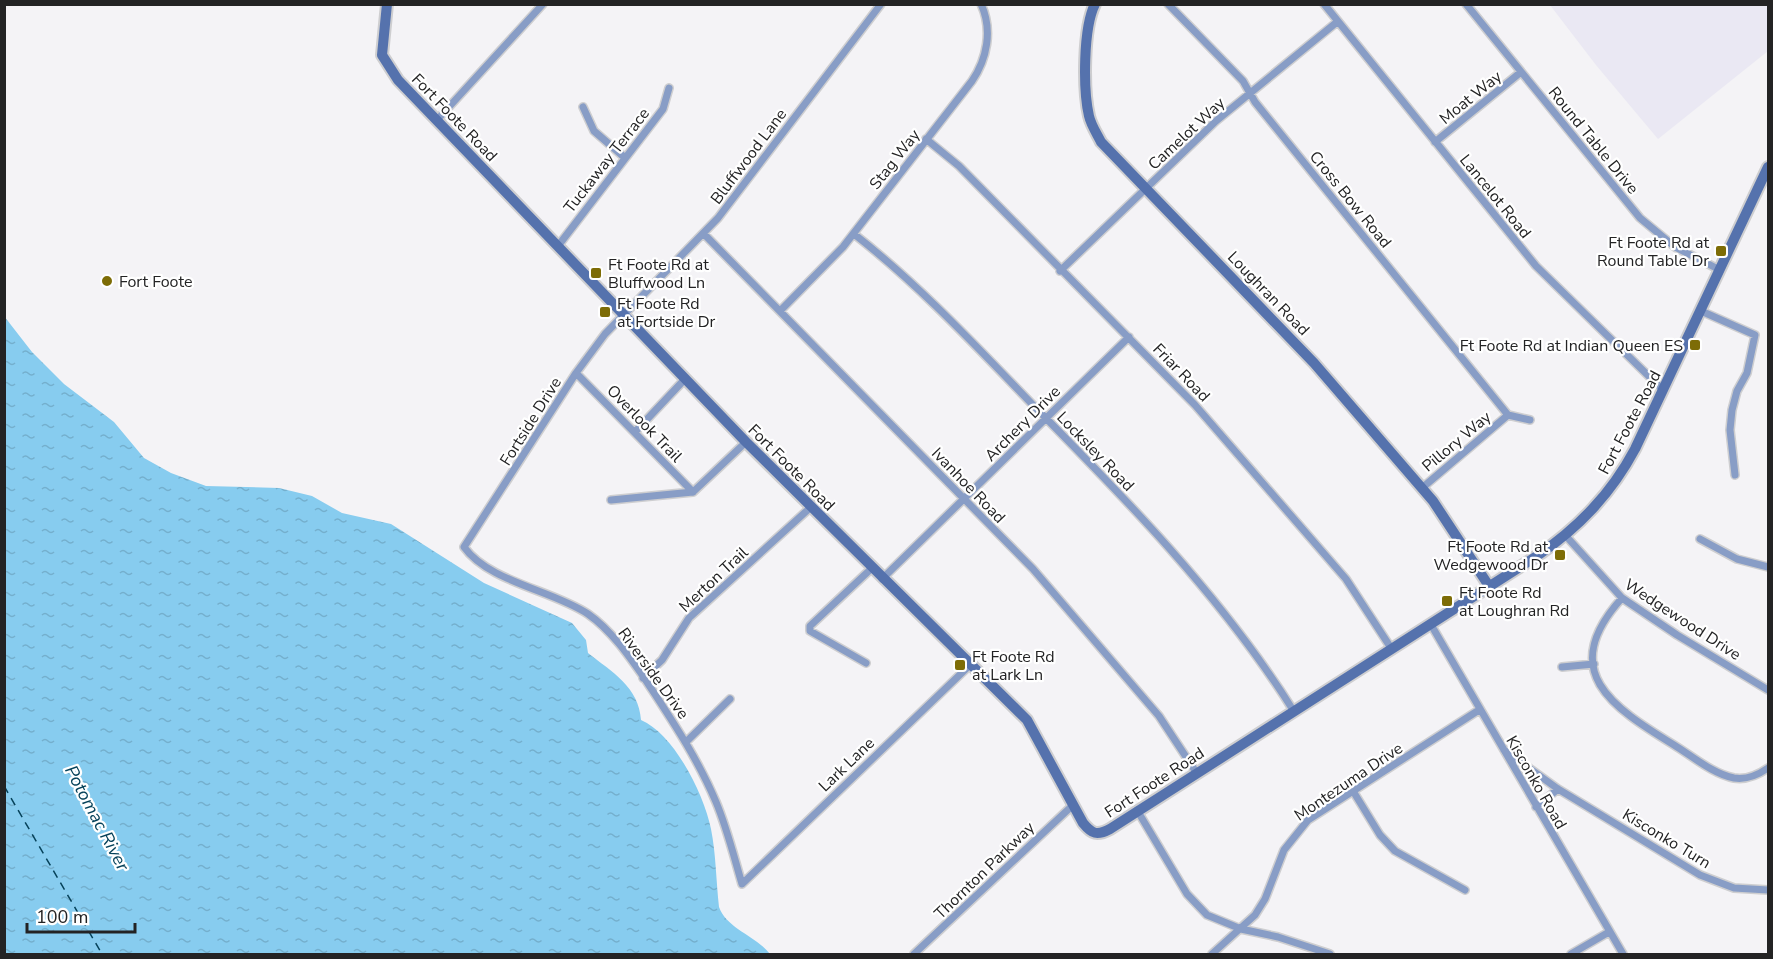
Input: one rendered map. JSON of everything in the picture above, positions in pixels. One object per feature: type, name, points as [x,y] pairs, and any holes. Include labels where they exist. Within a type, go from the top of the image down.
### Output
[{"type":"street","name":"Fort Foote Road","points":[[387,4],[382,47],[386,63],[437,120],[746,442],[1035,730],[1073,805],[1088,829],[1097,834],[1110,829],[1566,536],[1592,511],[1624,470],[1768,167]]},
{"type":"street","points":[[437,120],[543,4]]},
{"type":"street","name":"Bluffwood Lane","points":[[623,313],[704,234],[881,4]]},
{"type":"street","name":"Stag Way","points":[[780,311],[854,234],[979,70],[988,35],[981,4]]},
{"type":"street","name":"Loughran Road","points":[[1095,4],[1087,36],[1089,116],[1101,142],[1283,328],[1422,488],[1453,528],[1489,586]]},
{"type":"street","name":"Cross Bow Road","points":[[1168,4],[1243,81],[1250,93],[1508,415]]},
{"type":"street","name":"Lancelot Road","points":[[1324,4],[1548,279],[1663,390]]},
{"type":"street","name":"Round Table Drive","points":[[1466,4],[1646,224],[1688,255],[1720,270]]},
{"type":"street","name":"Camelot Way","points":[[1060,271],[1206,130],[1337,22]]},
{"type":"street","name":"Moat Way","points":[[1435,142],[1521,72]]},
{"type":"street","name":"Tuckaway Terrace","points":[[558,246],[663,108],[669,88]]},
{"type":"street","points":[[583,107],[594,131],[624,157]]},
{"type":"street","name":"Friar Road","points":[[926,140],[959,166],[1060,271],[1195,405],[1360,598],[1391,648]]},
{"type":"street","name":"Ivanhoe Road","points":[[704,234],[1033,569],[1172,733],[1196,772]]},
{"type":"street","name":"Locksley Road","points":[[854,234],[910,280],[1119,493],[1247,641],[1293,710]]},
{"type":"street","points":[[1701,311],[1755,335],[1747,373],[1737,391],[1732,410],[1730,430],[1735,475]]},
{"type":"street","name":"Fortside Drive","points":[[464,547],[576,373],[623,313]]},
{"type":"street","name":"Archery Drive","points":[[882,579],[1129,337]]},
{"type":"street","name":"Overlook Trail","points":[[576,373],[693,492]]},
{"type":"street","points":[[634,432],[685,379]]},
{"type":"street","points":[[1508,415],[1530,420]]},
{"type":"street","name":"Pillory Way","points":[[1422,488],[1508,415]]},
{"type":"street","points":[[612,500],[693,492],[746,442]]},
{"type":"street","name":"Merton Trail","points":[[644,678],[662,660],[688,618],[811,507]]},
{"type":"street","name":"Wedgewood Drive","points":[[1566,536],[1588,564],[1622,598],[1668,630],[1768,690]]},
{"type":"street","points":[[1700,539],[1737,559],[1768,567]]},
{"type":"street","name":"Riverside Drive","points":[[464,547],[473,557],[494,571],[589,615],[612,636],[644,678],[686,742],[717,803],[742,885]]},
{"type":"street","points":[[866,663],[810,631],[810,626],[872,568]]},
{"type":"street","points":[[1622,598],[1600,628],[1594,664],[1599,683],[1618,709],[1727,776],[1742,778],[1757,775],[1768,768]]},
{"type":"street","name":"Kisconko Road","points":[[1430,623],[1623,954]]},
{"type":"street","points":[[1562,667],[1594,664]]},
{"type":"street","name":"Lark Lane","points":[[742,885],[970,665]]},
{"type":"street","points":[[686,742],[730,699]]},
{"type":"street","name":"Montezuma Drive","points":[[1212,954],[1241,929],[1265,899],[1277,865],[1293,837],[1308,820],[1479,710]]},
{"type":"street","name":"Kisconko Turn","points":[[1501,747],[1558,789],[1700,875],[1734,888],[1768,890]]},
{"type":"street","points":[[1536,807],[1558,789]]},
{"type":"street","points":[[1353,791],[1380,835],[1395,850],[1466,890]]},
{"type":"street","name":"Thornton Parkway","points":[[914,954],[1073,805]]},
{"type":"street","points":[[1137,810],[1193,903],[1215,920],[1330,954]]},
{"type":"street","points":[[1571,954],[1609,932]]},
{"type":"shaded area","points":[[1550,5],[1768,5],[1768,51],[1658,139],[1596,65]]},
{"type":"water","name":"Potomac River","points":[[4,316],[32,352],[64,384],[114,422],[144,458],[171,473],[206,486],[279,488],[312,496],[342,513],[391,524],[484,583],[572,623],[586,640],[588,653],[630,689],[639,708],[641,720],[665,738],[686,767],[702,799],[711,829],[719,907],[728,921],[770,954],[5,954]]},
{"type":"ferry route","points":[[4,786],[102,954]]},
{"type":"place","name":"Ft Foote Rd at Round Table Dr","points":[[1721,251]]},
{"type":"place","name":"Ft Foote Rd at Bluffwood Ln","points":[[596,273]]},
{"type":"place","name":"Fort Foote","points":[[107,281]]},
{"type":"place","name":"Ft Foote Rd at Fortside Dr","points":[[605,312]]},
{"type":"place","name":"Ft Foote Rd at Indian Queen ES","points":[[1695,345]]},
{"type":"place","name":"Ft Foote Rd at Wedgewood Dr","points":[[1560,555]]},
{"type":"place","name":"Ft Foote Rd at Loughran Rd","points":[[1447,601]]},
{"type":"place","name":"Ft Foote Rd at Lark Ln","points":[[960,665]]}]
